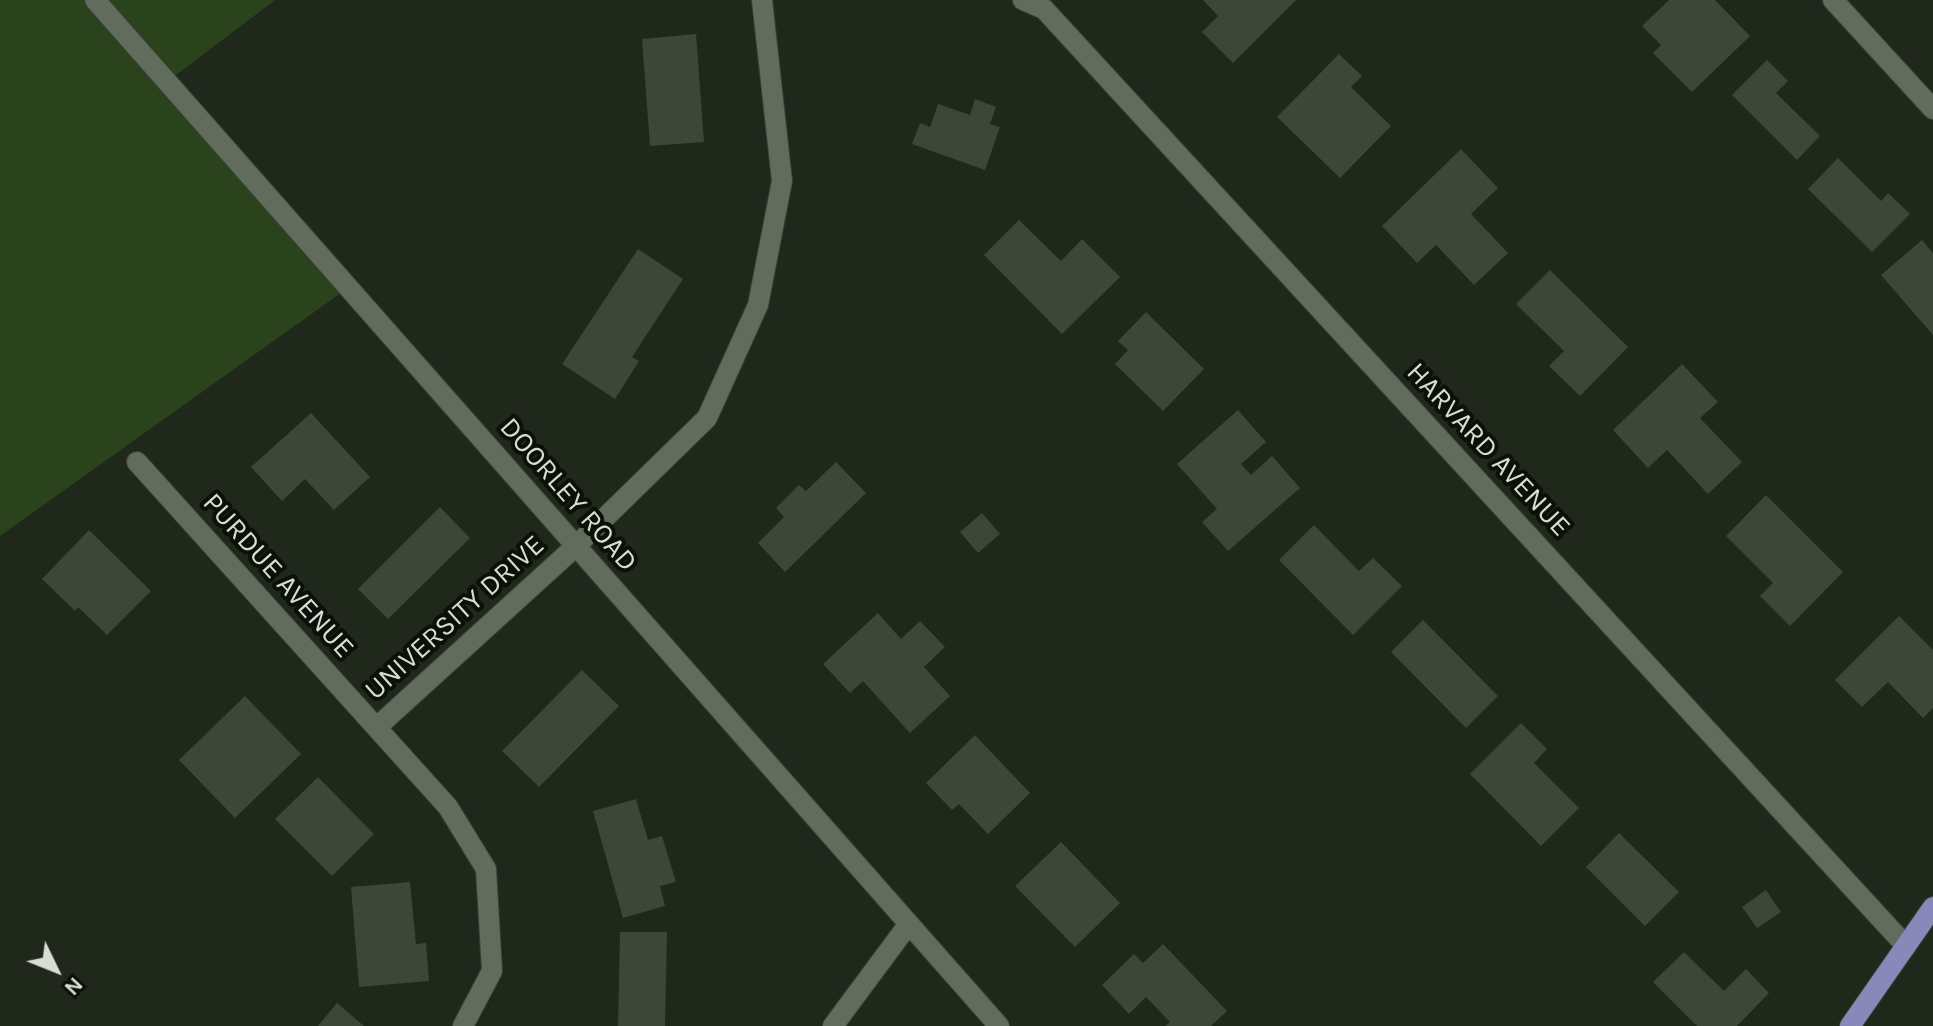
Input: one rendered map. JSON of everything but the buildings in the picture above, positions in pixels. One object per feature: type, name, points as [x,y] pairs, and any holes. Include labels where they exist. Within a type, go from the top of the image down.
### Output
[{"type":"main road","points":[[1850,1026],[1933,907]]},
{"type":"street","name":"DOORLEY ROAD","points":[[95,0],[999,1026]]},
{"type":"street","name":"HARVARD AVENUE","points":[[1023,0],[1044,9],[1906,946]]},
{"type":"street","points":[[1833,0],[1933,109]]},
{"type":"street","name":"UNIVERSITY DRIVE","points":[[377,727],[576,546],[707,418],[758,305],[782,181],[769,1]]},
{"type":"street","name":"PURDUE AVENUE","points":[[137,462],[448,807],[486,869],[492,971],[463,1026]]},
{"type":"street","points":[[833,1026],[908,925]]},
{"type":"green space","points":[[0,0],[275,0],[167,82],[348,288],[0,536]]}]
